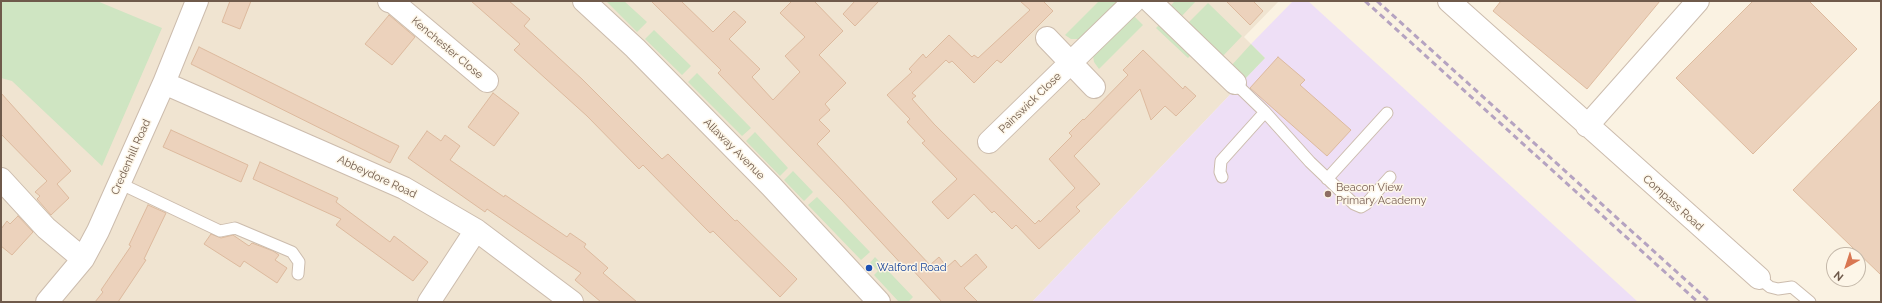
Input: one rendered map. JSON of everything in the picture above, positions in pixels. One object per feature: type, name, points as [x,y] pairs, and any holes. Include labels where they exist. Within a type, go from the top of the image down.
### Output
[{"type":"street","name":"Credenhill Road","points":[[48,302],[83,259],[98,231],[164,83],[197,1]]},
{"type":"street","name":"Kenchester Close","points":[[389,1],[393,2],[487,81]]},
{"type":"street","name":"Allaway Avenue","points":[[584,1],[635,48],[770,186],[879,302]]},
{"type":"street","name":"Painswick Close","points":[[989,142],[1134,1]]},
{"type":"street","points":[[1150,1],[1235,83]]},
{"type":"street","name":"Compass Road","points":[[1449,1],[1587,126],[1759,278]]},
{"type":"street","points":[[1587,126],[1698,1]]},
{"type":"street","name":"Painswick Close","points":[[1047,38],[1094,87]]},
{"type":"street","name":"Abbeydore Road","points":[[164,83],[404,188],[476,230],[572,302]]},
{"type":"street","points":[[1,178],[46,228],[83,259]]},
{"type":"street","points":[[429,302],[476,230]]},
{"type":"lane","points":[[1235,83],[1265,112],[1327,179],[1351,202],[1361,207],[1366,204],[1390,177]]},
{"type":"lane","points":[[1222,177],[1220,172],[1221,161],[1265,112]]},
{"type":"lane","points":[[1327,179],[1387,113]]},
{"type":"lane","points":[[119,184],[220,231],[235,228],[292,252],[299,262],[298,274]]},
{"type":"lane","points":[[1759,278],[1770,287],[1778,289],[1792,287],[1810,302]]},
{"type":"shaded area","points":[[1,1],[1279,1],[1244,37],[1265,58],[1032,302],[1,302]]},
{"type":"shaded area","name":"Beacon View Primary Academy","points":[[1293,1],[1308,1],[1638,302],[1032,302],[1265,58],[1251,44]]},
{"type":"green space","points":[[1,1],[97,1],[162,28],[102,166],[12,81],[1,78]]},
{"type":"green space","points":[[606,1],[624,1],[647,22],[637,32]]},
{"type":"green space","points":[[1099,1],[1119,1],[1083,39],[1071,39],[1065,35]]},
{"type":"green space","points":[[1175,1],[1196,1],[1180,18],[1169,7]]},
{"type":"green space","points":[[1208,3],[1242,36],[1222,57],[1187,24]]},
{"type":"green space","points":[[1132,14],[1143,25],[1099,69],[1094,62],[1093,56]]},
{"type":"green space","points":[[1160,24],[1192,54],[1188,58],[1156,28]]},
{"type":"green space","points":[[654,30],[691,66],[682,75],[645,39]]},
{"type":"green space","points":[[1251,44],[1265,58],[1245,79],[1231,66]]},
{"type":"green space","points":[[697,73],[751,128],[742,136],[688,82]]},
{"type":"green space","points":[[755,132],[788,168],[780,176],[746,141]]},
{"type":"green space","points":[[793,171],[813,192],[804,201],[784,180]]},
{"type":"green space","points":[[817,197],[870,252],[861,260],[808,205]]},
{"type":"green space","points":[[875,257],[913,297],[908,302],[899,302],[874,275],[878,271],[870,263]]},
{"type":"building","points":[[230,1],[251,1],[240,29],[222,22]]},
{"type":"building","points":[[471,1],[509,1],[530,19],[524,26],[582,79],[662,159],[668,154],[735,221],[737,220],[797,279],[780,297],[713,231],[710,233],[643,165],[639,169],[587,116],[514,50],[520,44]]},
{"type":"building","points":[[651,1],[681,1],[713,32],[734,11],[746,22],[729,39],[760,69],[752,77],[773,100],[800,72],[785,56],[805,37],[780,13],[792,1],[814,1],[843,31],[819,55],[846,83],[825,104],[830,110],[819,120],[830,131],[817,144],[930,265],[939,257],[947,267],[955,260],[961,267],[976,254],[987,267],[964,288],[978,302],[942,302],[910,267],[907,270],[842,200],[718,73],[721,70]]},
{"type":"building","points":[[855,1],[879,1],[855,26],[843,14]]},
{"type":"building","points":[[1020,1],[1043,1],[1053,11],[1001,63],[997,60],[974,83],[952,61],[949,63],[946,60],[912,93],[916,96],[912,99],[934,124],[1035,224],[1039,220],[1040,222],[1075,188],[1049,159],[1072,136],[1069,133],[1083,119],[1084,120],[1128,75],[1123,70],[1143,50],[1183,89],[1185,86],[1196,96],[1176,116],[1165,106],[1151,120],[1140,89],[1074,156],[1100,184],[1076,207],[1080,211],[1039,249],[1016,225],[1012,229],[994,211],[992,213],[974,194],[948,219],[932,202],[957,179],[922,143],[925,141],[907,122],[910,119],[887,95],[912,72],[909,69],[923,54],[926,58],[949,35],[972,57],[974,55],[978,58],[1030,10]]},
{"type":"building","points":[[1226,1],[1253,1],[1263,11],[1250,25]]},
{"type":"building","points":[[1501,1],[1660,1],[1587,89],[1493,11]]},
{"type":"building","points":[[1753,1],[1809,1],[1857,49],[1753,154],[1676,78]]},
{"type":"building","points":[[389,15],[415,37],[392,65],[365,44]]},
{"type":"building","points":[[199,47],[399,146],[390,163],[191,64]]},
{"type":"building","points":[[1278,57],[1305,80],[1300,85],[1351,130],[1327,156],[1250,88]]},
{"type":"building","points":[[1,93],[71,171],[57,184],[69,198],[51,215],[37,199],[40,196],[35,192],[47,181],[1,134]]},
{"type":"building","points":[[493,93],[519,113],[494,146],[468,127]]},
{"type":"building","points":[[1881,100],[1881,275],[1866,261],[1866,247],[1852,247],[1793,190]]},
{"type":"building","points":[[171,130],[248,165],[241,182],[163,147]]},
{"type":"building","points":[[427,131],[441,141],[445,135],[460,146],[450,160],[504,197],[505,195],[567,237],[570,233],[586,244],[584,247],[608,268],[603,273],[637,302],[601,302],[575,280],[581,273],[487,209],[485,212],[408,158]]},
{"type":"building","points":[[260,162],[338,198],[336,202],[390,242],[394,236],[428,262],[413,281],[336,225],[341,219],[253,179]]},
{"type":"building","points":[[148,205],[166,213],[144,259],[146,260],[118,302],[95,302],[103,292],[101,290],[131,246],[129,245]]},
{"type":"building","points":[[18,216],[33,232],[12,255],[1,246],[1,229],[7,221],[10,224]]},
{"type":"building","points":[[211,234],[221,238],[233,235],[249,246],[252,243],[273,251],[279,255],[275,260],[287,268],[277,283],[244,261],[240,267],[204,244]]},
{"type":"railway","points":[[1365,1],[1698,302]]},
{"type":"railway","points":[[1377,1],[1710,302]]},
{"type":"place","name":"Beacon View Primary Academy","points":[[1328,194]]},
{"type":"place","name":"Walford Road","points":[[869,268]]}]
